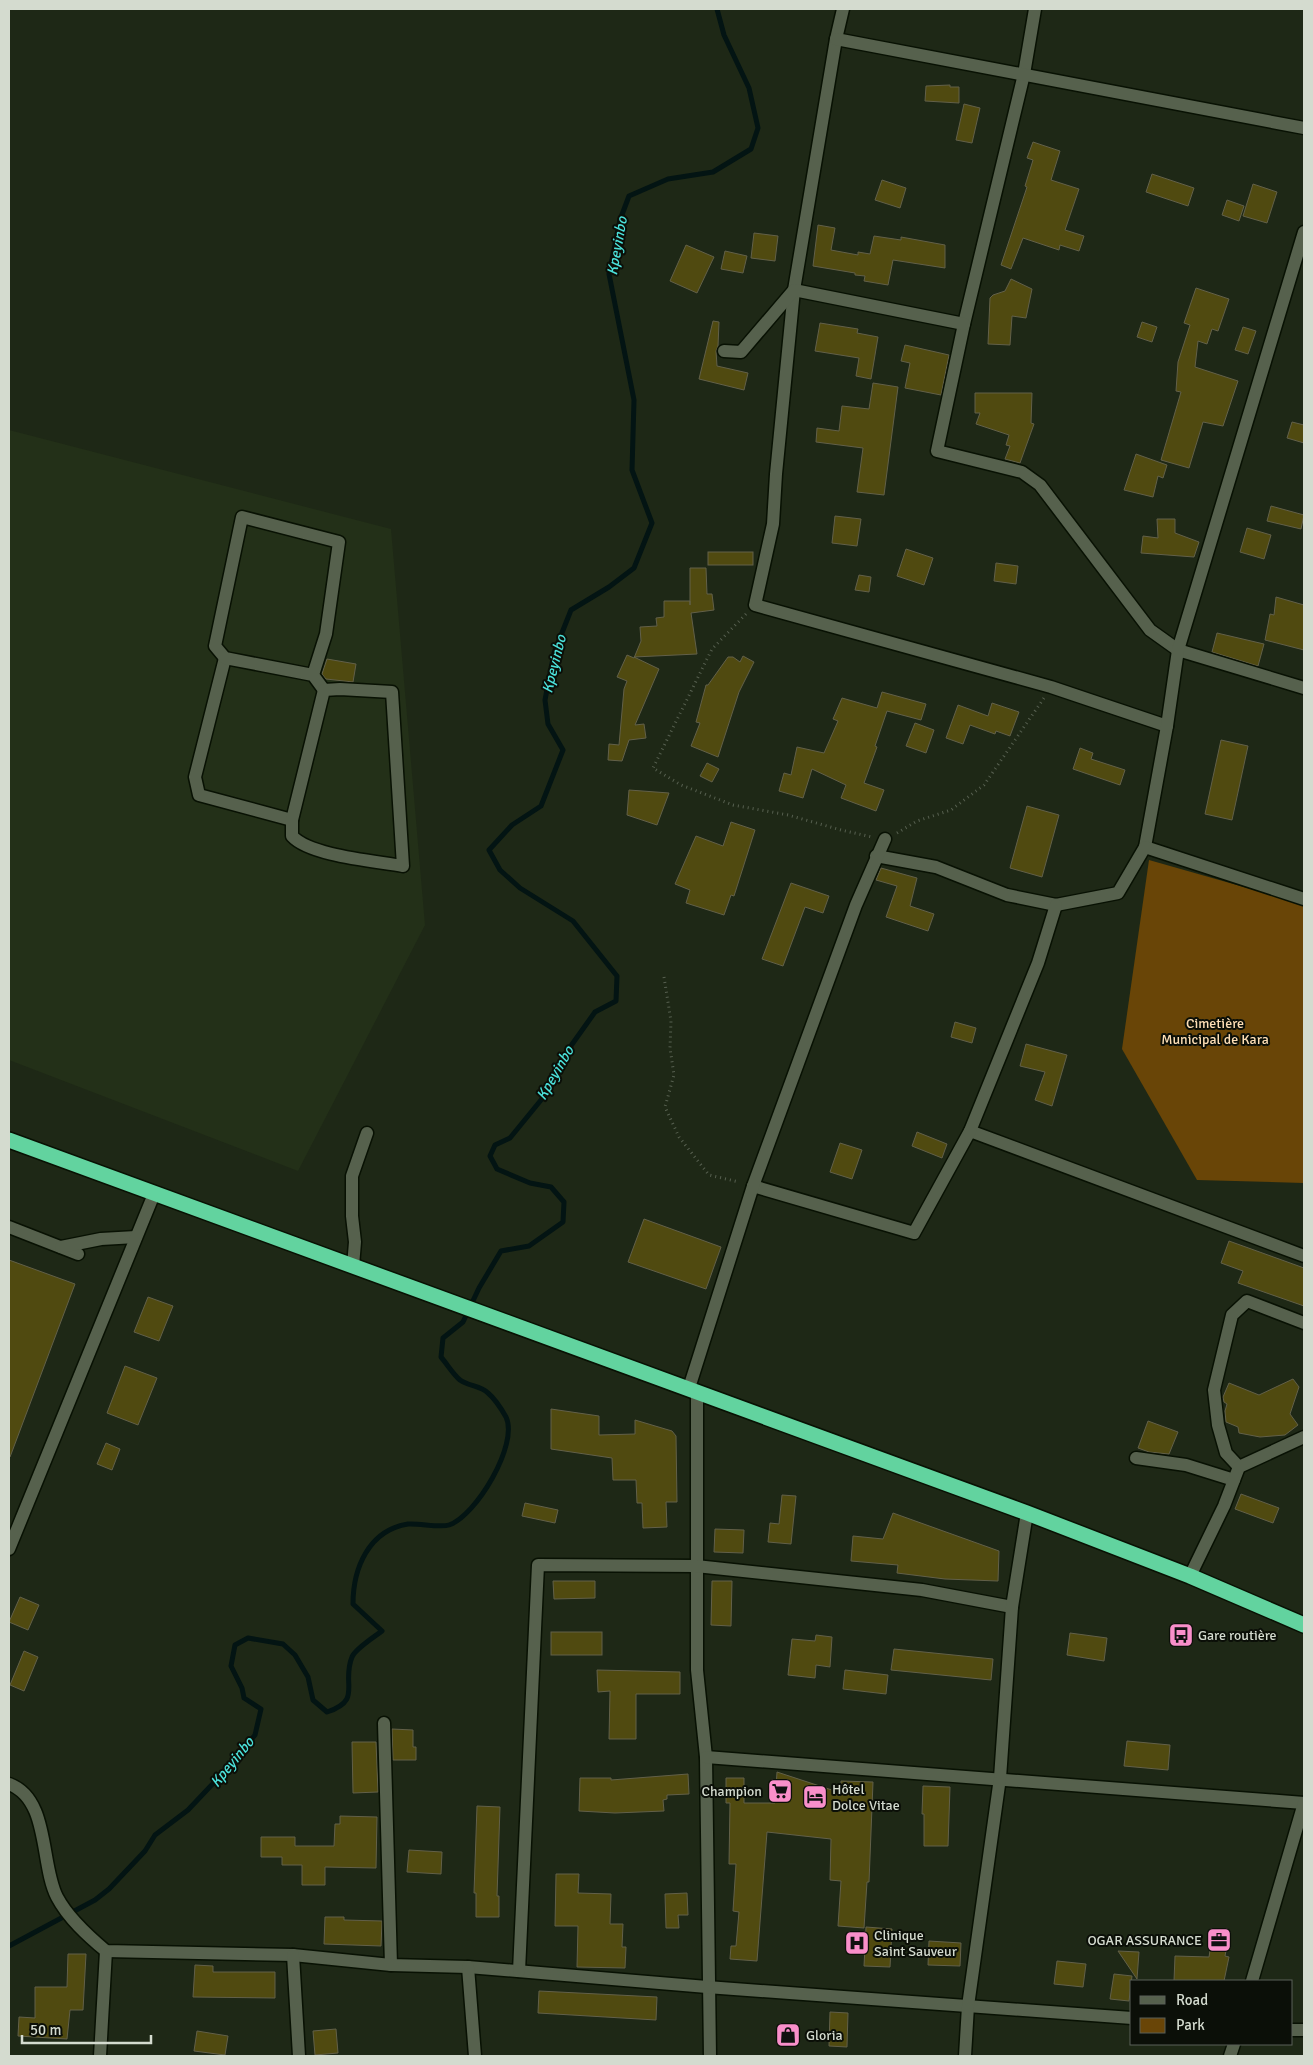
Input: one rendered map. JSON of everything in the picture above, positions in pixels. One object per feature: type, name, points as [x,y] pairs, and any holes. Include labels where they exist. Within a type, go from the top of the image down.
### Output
[{"type":"highway","points":[[9,1140],[1026,1513],[1190,1576],[1304,1625]]},
{"type":"street","points":[[843,9],[836,39],[794,290],[773,524],[755,605],[1051,687],[1167,726]]},
{"type":"street","points":[[1035,9],[1024,74],[964,324],[937,451],[1022,472],[1040,485],[1150,630],[1178,650],[1304,688]]},
{"type":"street","points":[[836,39],[1304,128]]},
{"type":"street","points":[[876,856],[936,867],[1007,895],[1056,905],[1118,894],[1145,847],[1167,726],[1178,650],[1304,232]]},
{"type":"street","points":[[794,290],[964,324]]},
{"type":"street","points":[[724,351],[742,352],[794,290]]},
{"type":"street","points":[[313,675],[326,634],[339,542],[242,517],[215,646],[225,658],[313,675],[324,690]]},
{"type":"street","points":[[225,658],[196,778],[199,794],[292,820]]},
{"type":"street","points":[[324,690],[392,692],[404,866],[342,856],[299,844],[292,836],[292,820],[324,690]]},
{"type":"street","points":[[710,2056],[707,1987],[706,1757],[697,1670],[693,1390],[753,1186],[856,905],[885,839]]},
{"type":"street","points":[[1145,847],[1304,899]]},
{"type":"street","points":[[753,1186],[914,1233],[970,1131],[1038,963],[1056,905]]},
{"type":"street","points":[[970,1131],[1304,1256]]},
{"type":"street","points":[[352,1266],[355,1242],[352,1216],[352,1176],[367,1133]]},
{"type":"street","points":[[9,1549],[12,1530],[154,1194]]},
{"type":"street","points":[[9,1226],[78,1254]]},
{"type":"street","points":[[61,1247],[102,1239],[136,1237]]},
{"type":"street","points":[[1239,1467],[1226,1453],[1218,1425],[1214,1390],[1232,1315],[1247,1302],[1304,1323]]},
{"type":"street","points":[[1190,1576],[1224,1506],[1239,1467],[1304,1437]]},
{"type":"street","points":[[1136,1458],[1186,1465],[1234,1480]]},
{"type":"street","points":[[964,2056],[968,2006],[1000,1778],[1012,1607],[1026,1513]]},
{"type":"street","points":[[519,1971],[538,1566],[696,1566],[922,1590],[1012,1607]]},
{"type":"street","points":[[384,1723],[391,1965]]},
{"type":"street","points":[[706,1757],[1000,1778],[1304,1803],[1252,1980]]},
{"type":"street","points":[[9,1784],[18,1788],[31,1803],[38,1818],[52,1884],[64,1909],[106,1951],[292,1955],[391,1965],[468,1967],[707,1987],[1130,2018]]},
{"type":"street","points":[[100,2056],[106,1951]]},
{"type":"street","points":[[292,1955],[299,2056]]},
{"type":"street","points":[[468,1967],[475,2056]]},
{"type":"path","points":[[755,605],[712,649],[653,768],[681,785],[733,805],[885,839],[917,822],[951,810],[984,785],[1051,687]]},
{"type":"path","points":[[664,977],[671,1021],[670,1048],[674,1075],[665,1107],[679,1137],[708,1175],[753,1186]]},
{"type":"shaded area","points":[[9,430],[391,529],[425,925],[298,1171],[9,1060]]},
{"type":"green space","name":"Cimetière Municipal de Kara","points":[[1149,860],[1304,904],[1304,1183],[1197,1180],[1122,1049]]},
{"type":"building","points":[[950,85],[950,87],[959,87],[959,103],[925,101],[926,86]]},
{"type":"building","points":[[964,104],[980,108],[972,143],[956,140]]},
{"type":"building","points":[[1033,142],[1060,151],[1051,180],[1079,189],[1065,230],[1084,236],[1079,251],[1060,245],[1059,250],[1023,238],[1011,269],[1001,265],[1027,187],[1025,186],[1033,160],[1027,158]]},
{"type":"building","points":[[1152,174],[1194,188],[1188,206],[1146,192]]},
{"type":"building","points":[[882,180],[906,188],[900,208],[875,200]]},
{"type":"building","points":[[1253,184],[1277,192],[1267,223],[1243,216]]},
{"type":"building","points":[[1227,200],[1244,206],[1239,221],[1222,215]]},
{"type":"building","points":[[818,225],[835,228],[831,250],[858,255],[858,252],[870,254],[874,236],[901,240],[901,237],[945,245],[945,268],[893,260],[888,285],[864,281],[865,276],[855,275],[855,273],[813,266]]},
{"type":"building","points":[[754,233],[778,236],[775,261],[751,258]]},
{"type":"building","points":[[686,245],[714,257],[697,293],[670,281]]},
{"type":"building","points":[[725,251],[747,256],[743,273],[721,269]]},
{"type":"building","points":[[1011,279],[1032,289],[1026,318],[1012,316],[1010,345],[988,344],[990,298],[1005,291]]},
{"type":"building","points":[[1196,288],[1229,299],[1218,331],[1212,329],[1207,344],[1198,341],[1195,367],[1238,381],[1223,426],[1203,422],[1189,468],[1161,460],[1181,392],[1176,391],[1178,362],[1190,325],[1184,323]]},
{"type":"building","points":[[713,321],[719,322],[716,351],[717,366],[748,373],[744,390],[699,379]]},
{"type":"building","points":[[1142,322],[1157,327],[1152,342],[1137,337]]},
{"type":"building","points":[[820,323],[858,329],[857,333],[878,337],[871,379],[856,376],[859,358],[815,351]]},
{"type":"building","points":[[1243,327],[1256,331],[1248,354],[1235,350]]},
{"type":"building","points":[[905,345],[949,355],[941,395],[905,388],[910,363],[901,361]]},
{"type":"building","points":[[873,383],[898,387],[884,495],[857,492],[863,448],[816,442],[817,428],[839,431],[842,406],[869,409]]},
{"type":"building","points":[[975,393],[1032,393],[1031,423],[1034,424],[1020,463],[1005,459],[1010,446],[1006,445],[1009,435],[976,424],[980,413],[975,413]]},
{"type":"building","points":[[1292,422],[1304,425],[1304,443],[1287,438]]},
{"type":"building","points":[[1136,454],[1167,465],[1163,478],[1158,476],[1153,497],[1124,490]]},
{"type":"building","points":[[1271,506],[1304,515],[1301,529],[1267,521]]},
{"type":"building","points":[[835,516],[861,519],[857,546],[832,543]]},
{"type":"building","points":[[1157,519],[1175,519],[1175,533],[1199,542],[1194,557],[1141,553],[1143,536],[1158,538]]},
{"type":"building","points":[[1247,528],[1271,535],[1264,559],[1240,552]]},
{"type":"building","points":[[906,549],[933,558],[924,585],[897,576]]},
{"type":"building","points":[[708,552],[753,552],[753,565],[708,565]]},
{"type":"building","points":[[996,563],[1018,566],[1016,584],[994,581]]},
{"type":"building","points":[[690,568],[706,568],[707,594],[712,594],[714,610],[691,613],[697,654],[634,657],[641,641],[640,627],[657,626],[656,618],[664,617],[664,601],[690,601]]},
{"type":"building","points":[[859,575],[871,577],[869,592],[855,590]]},
{"type":"building","points":[[1276,597],[1304,605],[1304,650],[1265,640],[1270,614],[1274,615]]},
{"type":"building","points":[[1217,633],[1264,644],[1258,666],[1212,652]]},
{"type":"building","points":[[627,655],[659,669],[635,725],[644,724],[646,738],[629,740],[622,761],[608,760],[609,744],[619,745],[624,689],[627,681],[617,677]]},
{"type":"building","points":[[743,656],[754,662],[739,692],[718,757],[691,746],[700,723],[696,722],[706,685],[708,685],[728,657],[733,657],[740,662]]},
{"type":"building","points":[[327,659],[356,664],[353,682],[326,679],[322,674]]},
{"type":"building","points":[[882,692],[926,704],[921,720],[887,711],[864,783],[884,790],[876,811],[841,798],[846,785],[812,769],[803,798],[779,791],[784,773],[791,775],[797,747],[824,753],[838,721],[833,719],[842,698],[877,708]]},
{"type":"building","points":[[992,703],[1019,712],[1010,736],[996,731],[995,734],[970,725],[963,744],[946,738],[958,705],[988,716]]},
{"type":"building","points":[[915,723],[934,730],[926,753],[906,746]]},
{"type":"building","points":[[1221,740],[1248,746],[1232,820],[1205,814]]},
{"type":"building","points":[[1080,748],[1093,753],[1091,759],[1125,770],[1120,785],[1073,769]]},
{"type":"building","points":[[707,763],[719,769],[712,782],[700,776]]},
{"type":"building","points":[[629,790],[669,793],[657,825],[627,815]]},
{"type":"building","points":[[1027,806],[1059,815],[1042,877],[1010,868]]},
{"type":"building","points":[[731,822],[755,830],[734,896],[731,895],[724,915],[686,903],[690,890],[675,884],[696,836],[723,846]]},
{"type":"building","points":[[881,868],[917,878],[910,906],[934,914],[928,931],[886,917],[897,886],[876,880]]},
{"type":"building","points":[[791,883],[829,896],[823,913],[805,907],[783,966],[762,959]]},
{"type":"building","points":[[955,1022],[976,1028],[972,1043],[951,1037]]},
{"type":"building","points":[[1026,1044],[1067,1055],[1052,1106],[1035,1100],[1045,1072],[1020,1066]]},
{"type":"building","points":[[917,1132],[947,1144],[942,1158],[912,1146]]},
{"type":"building","points":[[840,1143],[862,1150],[852,1179],[830,1172]]},
{"type":"building","points":[[644,1219],[721,1247],[706,1289],[628,1262]]},
{"type":"building","points":[[1229,1241],[1304,1268],[1304,1306],[1238,1283],[1243,1271],[1221,1263]]},
{"type":"building","points":[[9,1260],[75,1284],[10,1457],[9,1457]]},
{"type":"building","points":[[148,1297],[173,1306],[159,1341],[134,1332]]},
{"type":"building","points":[[125,1366],[157,1378],[138,1425],[107,1413]]},
{"type":"building","points":[[1293,1379],[1299,1387],[1290,1414],[1298,1425],[1285,1435],[1260,1437],[1239,1433],[1238,1427],[1226,1422],[1225,1411],[1227,1404],[1224,1402],[1223,1397],[1229,1383],[1259,1395]]},
{"type":"building","points":[[551,1409],[599,1416],[599,1435],[635,1434],[635,1420],[672,1431],[676,1436],[677,1502],[666,1502],[667,1527],[643,1528],[642,1503],[637,1503],[636,1480],[613,1480],[612,1458],[551,1449]]},
{"type":"building","points":[[1148,1421],[1178,1432],[1169,1454],[1149,1452],[1138,1448]]},
{"type":"building","points":[[106,1443],[120,1449],[112,1470],[97,1464]]},
{"type":"building","points":[[1241,1494],[1279,1508],[1273,1523],[1235,1509]]},
{"type":"building","points":[[782,1495],[796,1496],[791,1544],[768,1542],[770,1523],[779,1524]]},
{"type":"building","points":[[525,1503],[558,1510],[555,1523],[522,1516]]},
{"type":"building","points":[[893,1513],[999,1551],[998,1581],[945,1579],[897,1573],[898,1565],[851,1561],[853,1536],[883,1539]]},
{"type":"building","points":[[715,1529],[744,1530],[743,1553],[714,1552]]},
{"type":"building","points":[[553,1581],[595,1581],[595,1598],[554,1599]]},
{"type":"building","points":[[712,1581],[732,1581],[731,1626],[711,1625]]},
{"type":"building","points":[[20,1597],[39,1605],[28,1630],[9,1622]]},
{"type":"building","points":[[551,1632],[602,1632],[602,1655],[551,1655]]},
{"type":"building","points":[[1070,1633],[1107,1638],[1104,1661],[1067,1655]]},
{"type":"building","points":[[816,1635],[832,1637],[830,1667],[816,1665],[815,1678],[788,1675],[792,1639],[815,1641]]},
{"type":"building","points":[[894,1649],[993,1659],[991,1680],[891,1670]]},
{"type":"building","points":[[24,1651],[38,1657],[24,1691],[10,1685]]},
{"type":"building","points":[[597,1670],[680,1672],[680,1694],[636,1694],[636,1739],[609,1739],[610,1691],[598,1692]]},
{"type":"building","points":[[845,1670],[888,1675],[886,1694],[843,1689]]},
{"type":"building","points":[[392,1729],[413,1730],[413,1747],[416,1747],[416,1760],[393,1760]]},
{"type":"building","points":[[1127,1741],[1170,1745],[1168,1770],[1124,1766]]},
{"type":"building","points":[[352,1742],[376,1742],[378,1792],[353,1793]]},
{"type":"building","points":[[777,1772],[841,1793],[841,1781],[873,1782],[869,1882],[867,1882],[864,1928],[838,1926],[841,1881],[830,1880],[831,1839],[767,1832],[757,1961],[730,1959],[731,1946],[736,1946],[739,1912],[733,1911],[736,1864],[729,1864],[730,1803],[726,1803],[726,1778],[744,1778],[744,1803],[775,1803]]},
{"type":"building","points":[[688,1774],[689,1794],[667,1795],[667,1799],[663,1800],[664,1811],[615,1813],[579,1811],[580,1778],[611,1778],[611,1780]]},
{"type":"building","points":[[923,1786],[950,1787],[948,1846],[924,1846]]},
{"type":"building","points":[[477,1806],[500,1807],[497,1896],[499,1896],[499,1917],[476,1917],[476,1893],[474,1893]]},
{"type":"building","points":[[340,1816],[377,1817],[376,1868],[325,1867],[325,1885],[302,1885],[302,1865],[282,1865],[282,1857],[261,1857],[261,1837],[295,1837],[295,1846],[334,1846],[335,1824],[340,1824]]},
{"type":"building","points":[[409,1850],[442,1852],[441,1874],[407,1872]]},
{"type":"building","points":[[556,1874],[579,1874],[578,1893],[611,1894],[610,1924],[623,1924],[622,1947],[626,1947],[625,1968],[577,1967],[578,1926],[555,1926]]},
{"type":"building","points":[[687,1893],[688,1915],[678,1915],[679,1928],[666,1928],[665,1894]]},
{"type":"building","points":[[325,1917],[344,1917],[344,1920],[382,1921],[381,1946],[324,1944]]},
{"type":"building","points":[[866,1927],[892,1929],[890,1967],[864,1966]]},
{"type":"building","points":[[1212,1938],[1228,1940],[1225,1956],[1229,1957],[1224,1980],[1174,1980],[1175,1956],[1209,1957]]},
{"type":"building","points":[[929,1941],[961,1943],[960,1966],[928,1965]]},
{"type":"building","points":[[1118,1951],[1139,1952],[1137,1979]]},
{"type":"building","points":[[68,1954],[86,1954],[83,2010],[70,2010],[67,2039],[18,2036],[19,2017],[35,2018],[35,1987],[67,1987]]},
{"type":"building","points":[[1057,1961],[1086,1964],[1083,1987],[1054,1984]]},
{"type":"building","points":[[195,1965],[213,1966],[213,1972],[275,1972],[275,1998],[193,1997]]},
{"type":"building","points":[[1114,1974],[1132,1976],[1130,1980],[1129,2001],[1110,1999]]},
{"type":"building","points":[[539,1991],[657,1997],[656,2020],[538,2013]]},
{"type":"building","points":[[830,2012],[848,2013],[847,2047],[829,2046]]},
{"type":"building","points":[[336,2029],[338,2053],[315,2055],[313,2031]]},
{"type":"building","points":[[197,2031],[228,2036],[225,2055],[194,2051]]},
{"type":"waterway","name":"Kpeyinbo","points":[[9,1946],[95,1900],[109,1889],[145,1851],[155,1835],[188,1810],[255,1735],[261,1709],[244,1698],[242,1688],[231,1666],[235,1645],[248,1638],[283,1644],[295,1655],[308,1677],[313,1700],[327,1712],[345,1702],[349,1690],[349,1667],[352,1657],[361,1647],[382,1631],[353,1604],[356,1577],[360,1564],[373,1542],[394,1528],[408,1524],[445,1526],[460,1519],[482,1494],[501,1461],[508,1429],[506,1417],[488,1393],[463,1382],[452,1372],[441,1357],[443,1338],[463,1322],[479,1288],[501,1251],[529,1246],[563,1222],[564,1202],[551,1187],[530,1183],[497,1169],[490,1156],[495,1145],[510,1138],[550,1089],[568,1050],[595,1012],[616,1001],[617,976],[573,921],[520,888],[500,870],[489,850],[512,825],[541,806],[563,750],[548,724],[545,700],[554,653],[571,610],[609,587],[634,568],[652,523],[632,470],[634,400],[609,274],[620,220],[629,196],[668,179],[713,172],[751,149],[758,128],[749,88],[724,35],[717,9]]},
{"type":"place","name":"Gare routière","points":[[1181,1635]]},
{"type":"place","name":"Champion","points":[[780,1791]]},
{"type":"place","name":"Hôtel Dolce Vitae","points":[[815,1797]]},
{"type":"place","name":"OGAR ASSURANCE","points":[[1219,1940]]},
{"type":"place","name":"Clinique Saint Sauveur","points":[[857,1943]]},
{"type":"place","name":"Gloria","points":[[788,2035]]}]
